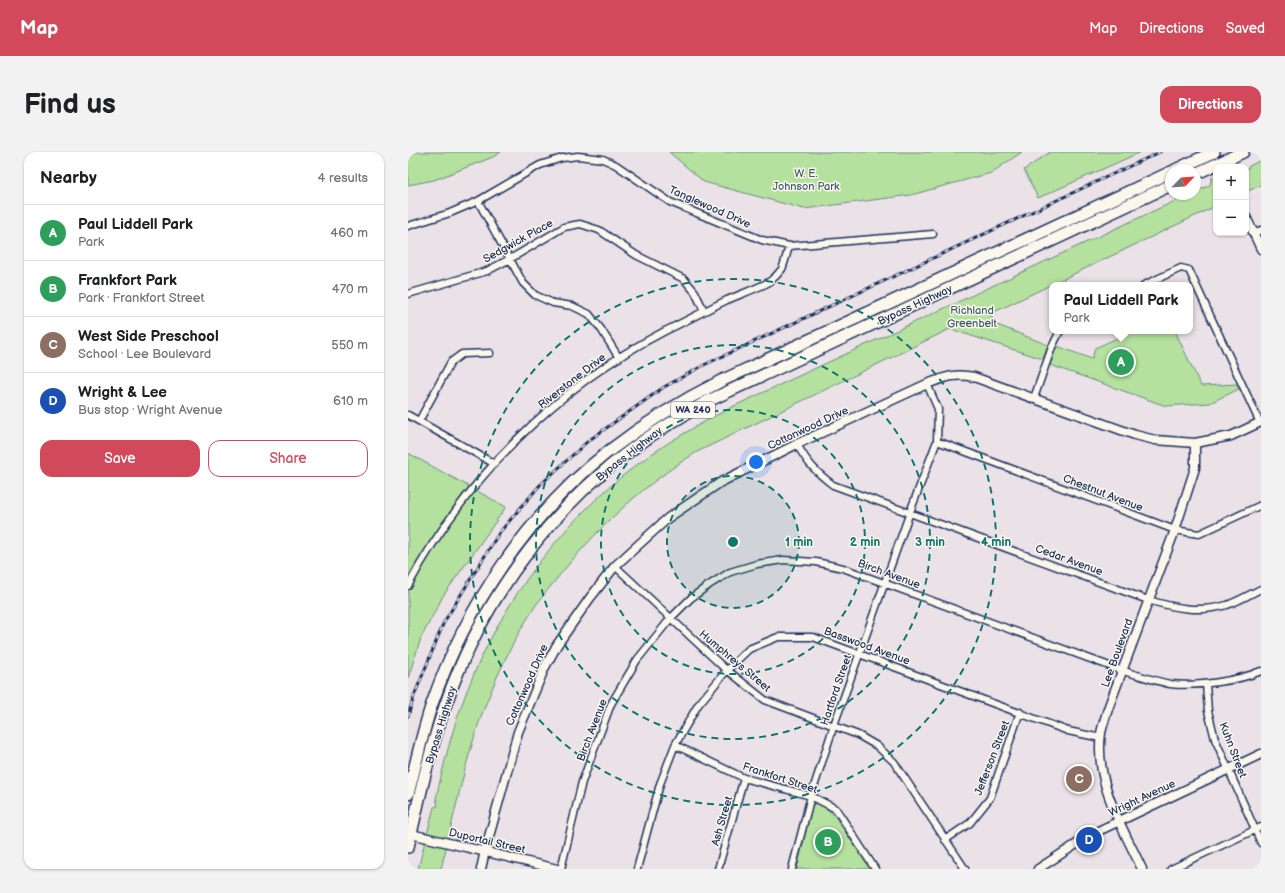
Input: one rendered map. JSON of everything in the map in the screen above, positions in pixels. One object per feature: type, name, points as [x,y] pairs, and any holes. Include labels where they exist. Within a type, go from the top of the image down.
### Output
[{"type":"highway","points":[[1196,164],[1243,152]]},
{"type":"highway","points":[[1201,170],[1218,158]]},
{"type":"highway","name":"Bypass Highway","points":[[408,794],[432,704],[445,670],[480,600],[513,550],[537,521],[583,473],[607,452],[660,415],[715,384],[1165,175]]},
{"type":"highway","name":"Bypass Highway","points":[[408,848],[444,708],[462,662],[477,632],[505,584],[534,545],[558,515],[601,474],[645,439],[708,401],[1165,188]]},
{"type":"street","name":"Tanglewood Drive","points":[[408,226],[450,213],[478,201],[540,165],[550,161],[578,156],[603,159],[616,165],[670,202],[762,240],[789,246],[933,234]]},
{"type":"street","points":[[478,201],[523,283],[535,295],[553,302],[572,306],[589,314],[601,329],[619,358]]},
{"type":"street","points":[[1249,221],[1257,231],[1261,249]]},
{"type":"street","name":"Sedgwick Place","points":[[408,294],[487,271],[510,260],[564,227],[580,224],[599,230],[636,255],[684,279],[695,292],[704,311]]},
{"type":"street","name":"Riverstone Drive","points":[[408,586],[421,562],[453,513],[493,463],[524,432],[568,393],[619,358],[656,336],[704,311],[770,281],[781,269],[789,246]]},
{"type":"street","points":[[1151,282],[1181,268],[1189,270],[1260,423]]},
{"type":"street","points":[[1034,398],[1052,347],[1058,334]]},
{"type":"street","points":[[418,421],[451,362],[462,354],[490,353]]},
{"type":"street","name":"Cottonwood Drive","points":[[481,869],[518,732],[545,667],[557,645],[615,566],[668,518],[721,482],[797,444],[944,377],[964,375],[974,377],[1136,435],[1154,440],[1195,443],[1231,436],[1260,423]]},
{"type":"street","name":"Hartford Street","points":[[792,869],[811,796],[834,725],[937,440],[938,409],[928,384]]},
{"type":"street","points":[[408,415],[493,463]]},
{"type":"street","name":"Chestnut Avenue","points":[[937,440],[1175,530],[1199,534],[1261,505]]},
{"type":"street","name":"Lee Boulevard","points":[[1142,869],[1119,821],[1103,780],[1101,761],[1101,732],[1109,706],[1175,530],[1195,468],[1195,443]]},
{"type":"street","name":"Cedar Avenue","points":[[797,444],[806,460],[818,474],[832,485],[910,512],[1148,600],[1176,608],[1204,609],[1228,604],[1261,589]]},
{"type":"street","name":"Birch Avenue","points":[[561,869],[582,782],[611,704],[637,660],[670,619],[691,598],[730,572],[757,564],[783,560],[823,563],[843,568],[1123,670],[1170,684],[1206,684],[1243,677],[1261,671]]},
{"type":"street","name":"Humphreys Street","points":[[615,566],[670,619],[727,670],[765,700],[834,725],[877,746],[894,762],[965,869]]},
{"type":"street","name":"Basswood Avenue","points":[[637,869],[660,784],[675,744],[698,705],[727,670],[750,648],[778,636],[813,637],[859,655],[1020,712],[1068,731],[1101,738]]},
{"type":"street","name":"Kuhn Street","points":[[1206,684],[1208,711],[1215,739],[1228,769],[1258,828],[1261,843]]},
{"type":"street","name":"Jefferson Street","points":[[945,840],[970,823],[990,798],[1020,712]]},
{"type":"street","name":"Frankfort Street","points":[[675,744],[744,778],[811,796],[836,809],[875,869]]},
{"type":"street","name":"Wright Avenue","points":[[1038,869],[1083,839],[1261,754]]},
{"type":"street","name":"Ash Street","points":[[718,869],[744,778]]},
{"type":"street","points":[[1171,869],[1258,828]]},
{"type":"street","name":"Duportail Street","points":[[411,834],[557,869]]},
{"type":"green space","points":[[408,152],[501,152],[493,157],[434,180],[408,185]]},
{"type":"green space","name":"W. E. Johnson Park","points":[[669,152],[1022,152],[991,173],[911,195],[804,209],[704,182]]},
{"type":"green space","points":[[1050,152],[1141,152],[1038,198],[1024,170]]},
{"type":"green space","points":[[1261,160],[1261,185],[1249,191],[1249,166]]},
{"type":"green space","name":"Richland Greenbelt","points":[[1213,176],[1213,207],[1057,282],[1049,282],[1049,286],[990,314],[995,324],[1048,345],[1043,359],[950,329],[697,452],[660,477],[626,505],[609,521],[564,570],[537,604],[522,627],[509,651],[482,714],[465,771],[441,869],[418,869],[434,807],[438,806],[436,798],[456,721],[480,660],[518,592],[541,561],[593,502],[622,476],[672,441],[732,407],[1177,200],[1201,200],[1201,189],[1210,185]]},
{"type":"green space","points":[[1126,334],[1176,334],[1201,386],[1236,384],[1239,389],[1210,403],[1166,406],[1050,365],[1057,346],[1092,359],[1095,348]]},
{"type":"green space","points":[[408,453],[506,507],[443,596],[421,638],[408,678]]},
{"type":"green space","points":[[817,803],[824,806],[834,815],[870,869],[797,869],[812,805]]},
{"type":"railway","points":[[408,716],[414,696],[444,622],[499,533],[540,485],[588,441],[664,387],[704,365],[1160,152]]},
{"type":"place","name":"Paul Liddell Park","points":[[1121,362]]},
{"type":"place","name":"West Side Preschool","points":[[1079,779]]},
{"type":"place","name":"Wright & Lee","points":[[1089,840]]},
{"type":"place","name":"Frankfort Park","points":[[828,842]]}]
